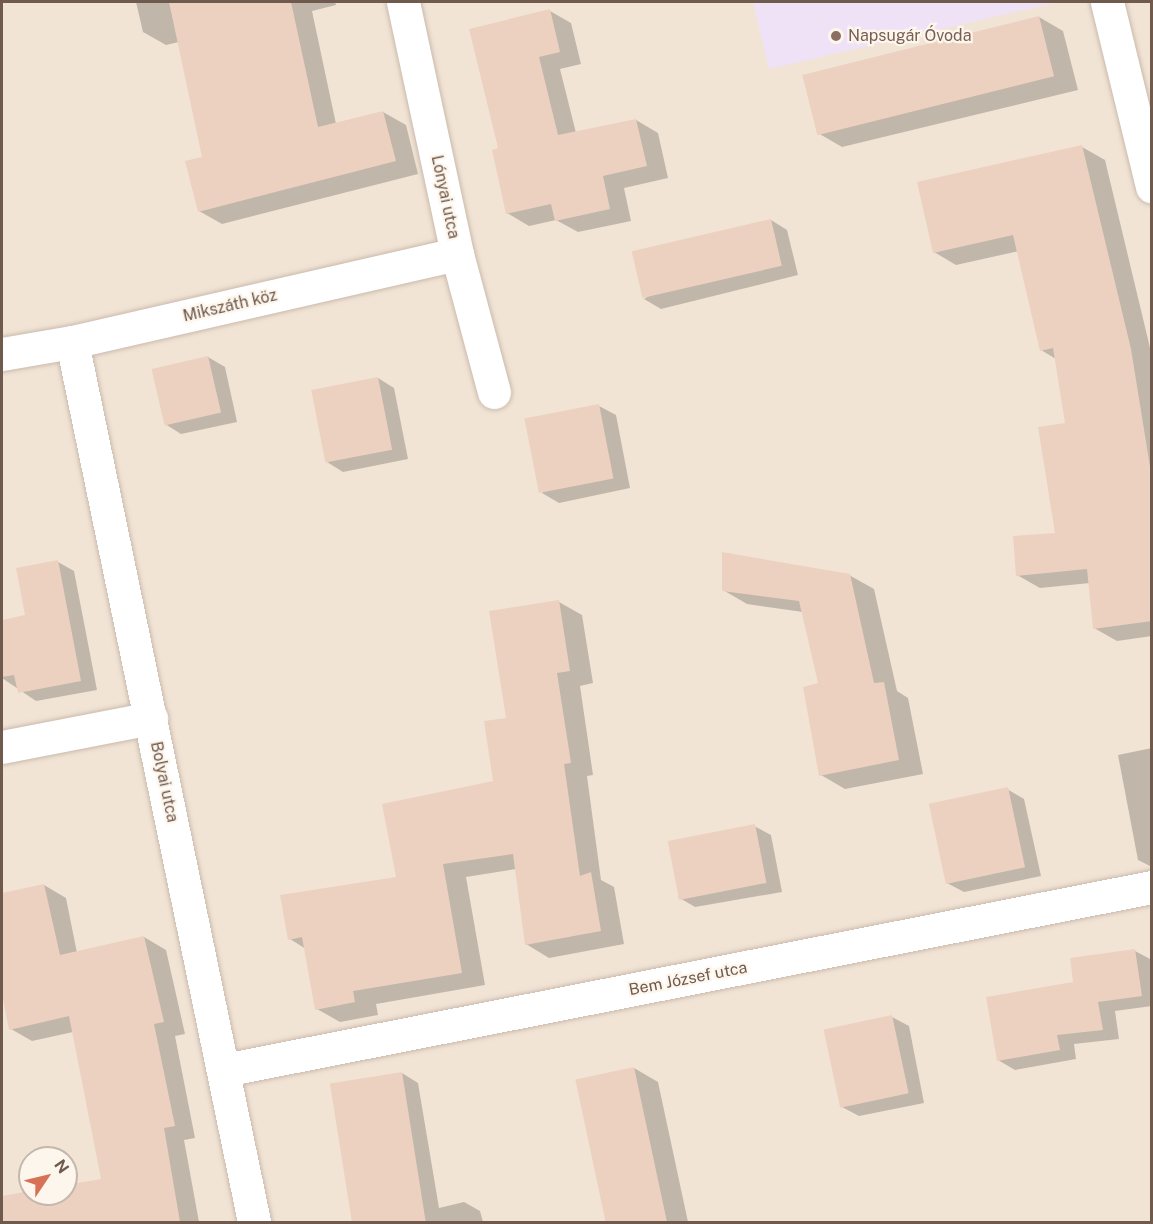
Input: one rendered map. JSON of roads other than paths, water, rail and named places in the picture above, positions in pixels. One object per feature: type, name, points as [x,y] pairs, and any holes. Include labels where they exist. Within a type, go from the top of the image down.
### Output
[{"type":"street","name":"Lónyai utca","points":[[404,2],[457,254],[494,392]]},
{"type":"street","points":[[1107,2],[1152,187]]},
{"type":"street","name":"Mikszáth köz","points":[[2,354],[72,342],[457,254]]},
{"type":"street","name":"Bolyai utca","points":[[72,342],[254,1222]]},
{"type":"street","points":[[2,747],[151,718]]},
{"type":"street","name":"Bem József utca","points":[[224,1070],[1152,887]]},
{"type":"place","name":"Napsugár Óvoda","points":[[836,36]]}]
